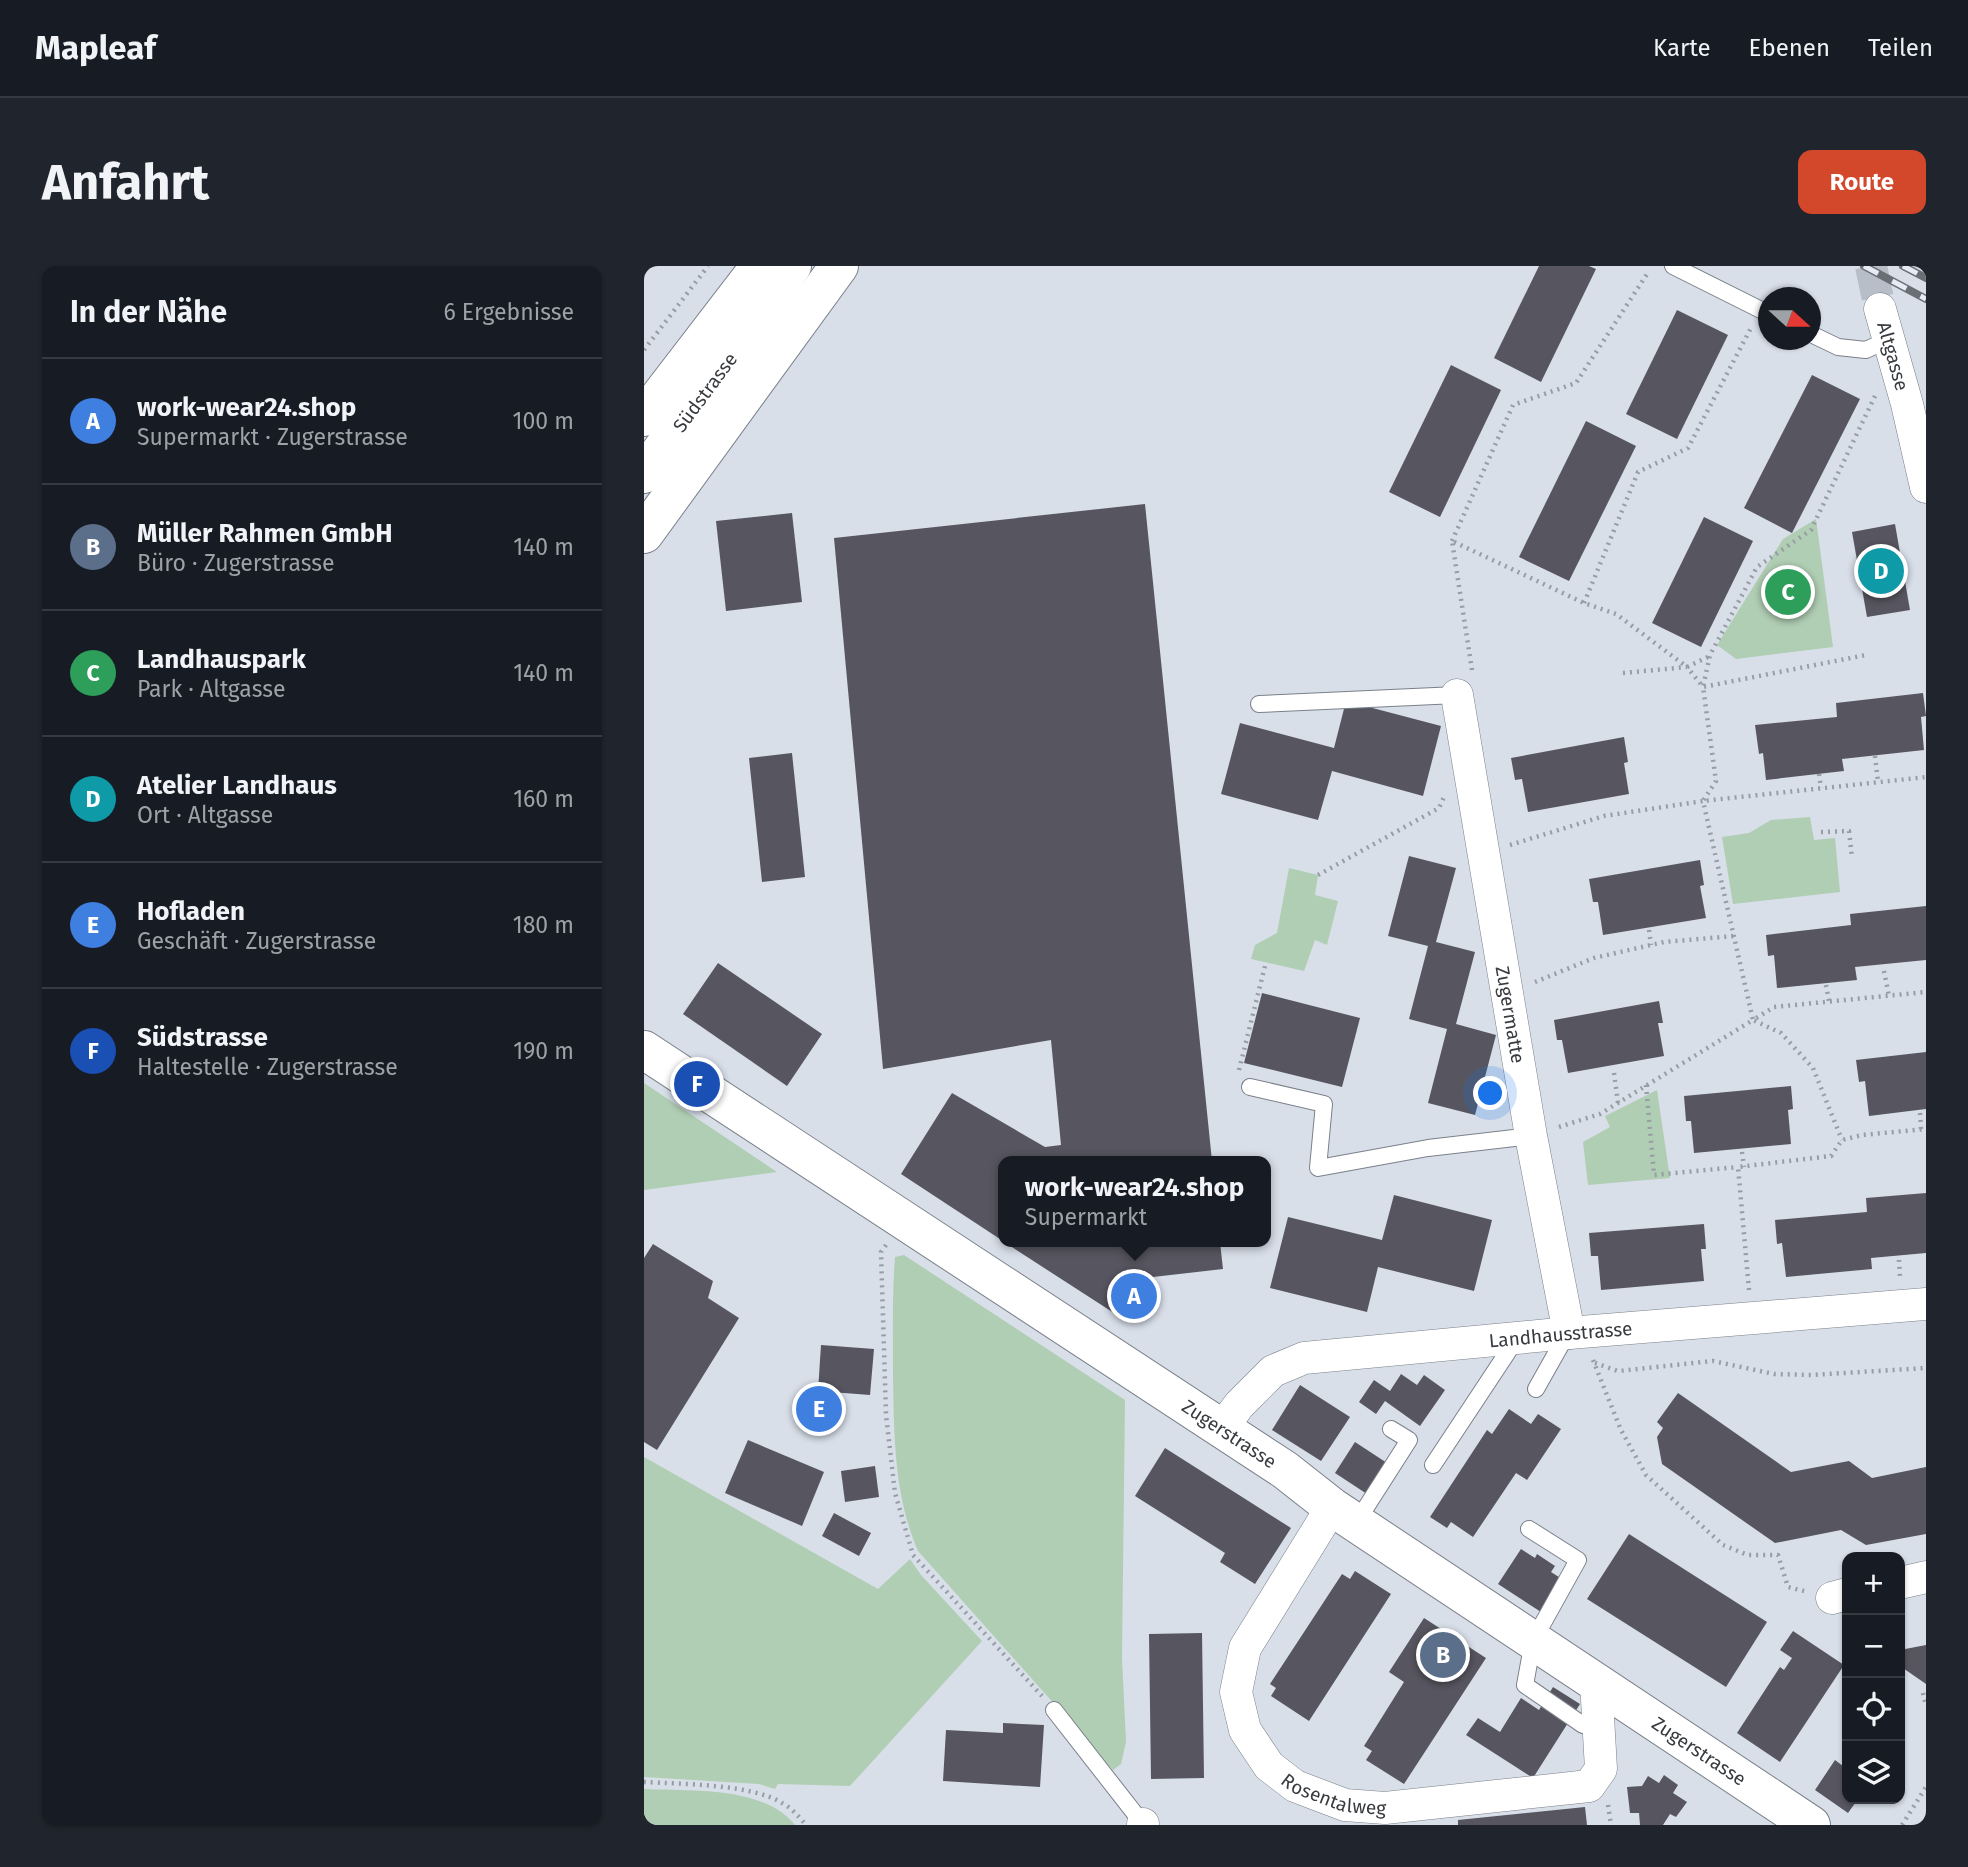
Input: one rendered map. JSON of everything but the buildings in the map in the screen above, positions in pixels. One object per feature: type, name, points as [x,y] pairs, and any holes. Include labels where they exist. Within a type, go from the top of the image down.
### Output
[{"type":"street","points":[[644,417],[760,266]]},
{"type":"street","name":"Südstrasse","points":[[644,474],[739,346],[792,266]]},
{"type":"street","name":"Südstrasse","points":[[739,346],[808,266]]},
{"type":"street","points":[[644,534],[839,266]]},
{"type":"street","name":"Altgasse","points":[[1887,334],[1926,487]]},
{"type":"street","name":"Zugermatte","points":[[1457,695],[1531,1136],[1572,1333]]},
{"type":"street","name":"Zugerstrasse","points":[[644,1050],[1284,1470],[1344,1515],[1533,1641],[1597,1701],[1811,1825]]},
{"type":"street","name":"Landhausstrasse","points":[[1222,1428],[1239,1405],[1273,1371],[1304,1358],[1926,1304]]},
{"type":"street","name":"Rosentalweg","points":[[1344,1515],[1244,1648],[1236,1692],[1245,1730],[1269,1766],[1295,1786],[1345,1805],[1385,1808],[1589,1786],[1601,1769],[1597,1701]]},
{"type":"street","points":[[1905,1582],[1926,1577]]},
{"type":"lane","points":[[1673,266],[1758,308]]},
{"type":"lane","points":[[1821,339],[1838,347],[1866,349],[1887,334]]},
{"type":"lane","points":[[1259,704],[1457,695]]},
{"type":"lane","points":[[1250,1087],[1324,1104],[1318,1168],[1428,1148],[1531,1136]]},
{"type":"lane","points":[[1536,1389],[1572,1333]]},
{"type":"lane","points":[[1433,1465],[1517,1338]]},
{"type":"lane","points":[[1344,1515],[1409,1440],[1391,1429]]},
{"type":"lane","points":[[1529,1529],[1578,1560],[1533,1641]]},
{"type":"lane","points":[[1054,1710],[1143,1824]]},
{"type":"path","points":[[644,350],[708,266]]},
{"type":"path","points":[[1457,695],[1473,674],[1452,541],[1513,405],[1576,383],[1649,271]]},
{"type":"path","points":[[1584,603],[1638,472],[1688,448],[1754,323]]},
{"type":"path","points":[[1753,1020],[1703,801],[1716,781],[1703,687],[1710,655],[1757,567],[1811,530],[1887,334]]},
{"type":"path","points":[[1452,541],[1584,603],[1616,614],[1687,667],[1703,687]]},
{"type":"path","points":[[1703,687],[1866,654]]},
{"type":"path","points":[[1623,673],[1687,667],[1710,655]]},
{"type":"path","points":[[1875,756],[1878,782]]},
{"type":"path","points":[[1318,875],[1439,808],[1453,776],[1469,764]]},
{"type":"path","points":[[1819,774],[1821,788]]},
{"type":"path","points":[[1484,855],[1519,841],[1604,816],[1703,801],[1926,777]]},
{"type":"path","points":[[1821,832],[1849,831],[1852,858]]},
{"type":"path","points":[[1649,930],[1651,945]]},
{"type":"path","points":[[1509,995],[1594,958],[1651,945],[1734,936]]},
{"type":"path","points":[[1250,1087],[1237,1080],[1266,962]]},
{"type":"path","points":[[1884,971],[1889,996]]},
{"type":"path","points":[[1826,985],[1829,1001]]},
{"type":"path","points":[[1531,1136],[1600,1114],[1774,1007],[1926,992]]},
{"type":"path","points":[[1753,1020],[1781,1034],[1813,1068],[1842,1140]]},
{"type":"path","points":[[1614,1073],[1618,1103]]},
{"type":"path","points":[[1646,1085],[1654,1175],[1832,1156],[1842,1140],[1862,1135],[1923,1129],[1920,1113]]},
{"type":"path","points":[[1742,1152],[1751,1319]]},
{"type":"path","points":[[904,1219],[881,1252],[886,1415],[895,1493],[913,1555],[1054,1710]]},
{"type":"path","points":[[1572,1333],[1594,1363],[1620,1430],[1646,1475],[1723,1545],[1748,1555],[1778,1555],[1788,1587],[1840,1596]]},
{"type":"path","points":[[1594,1363],[1618,1371],[1713,1360],[1774,1374],[1811,1375],[1926,1368]]},
{"type":"path","points":[[1923,1693],[1926,1706]]},
{"type":"path","points":[[644,1782],[739,1789],[764,1795],[782,1802],[806,1825]]},
{"type":"path","points":[[1902,1825],[1926,1787]]},
{"type":"green space","points":[[1816,519],[1833,647],[1736,659],[1717,645],[1783,539]]},
{"type":"green space","points":[[1810,817],[1814,840],[1835,838],[1840,892],[1733,904],[1722,837],[1749,833],[1771,820]]},
{"type":"green space","points":[[1289,868],[1318,875],[1315,895],[1338,901],[1327,945],[1315,940],[1304,971],[1251,959],[1255,945],[1277,933]]},
{"type":"green space","points":[[644,1083],[777,1172],[644,1190]]},
{"type":"green space","points":[[1657,1090],[1670,1178],[1588,1185],[1583,1142],[1610,1127],[1605,1116]]},
{"type":"green space","points":[[904,1255],[1125,1400],[1122,1658],[1126,1742],[1121,1764],[1113,1770],[918,1551],[904,1509],[894,1420],[894,1272],[895,1257]]},
{"type":"green space","points":[[644,1457],[878,1589],[910,1559],[921,1575],[982,1641],[850,1786],[778,1784],[775,1789],[759,1784],[644,1777]]},
{"type":"green space","points":[[644,1789],[704,1791],[746,1797],[782,1812],[795,1825],[644,1825]]},
{"type":"tunnel","points":[[1871,266],[1880,309]]},
{"type":"railway","points":[[1864,266],[1926,299]]},
{"type":"railway","points":[[1903,266],[1926,278]]},
{"type":"place","name":"Atelier Landhaus","points":[[1881,571]]},
{"type":"place","name":"Landhauspark","points":[[1788,592]]},
{"type":"place","name":"Südstrasse","points":[[697,1084]]},
{"type":"place","name":"work-wear24.shop","points":[[1134,1296]]},
{"type":"place","name":"Hofladen","points":[[819,1409]]},
{"type":"place","name":"Müller Rahmen GmbH","points":[[1443,1655]]}]
